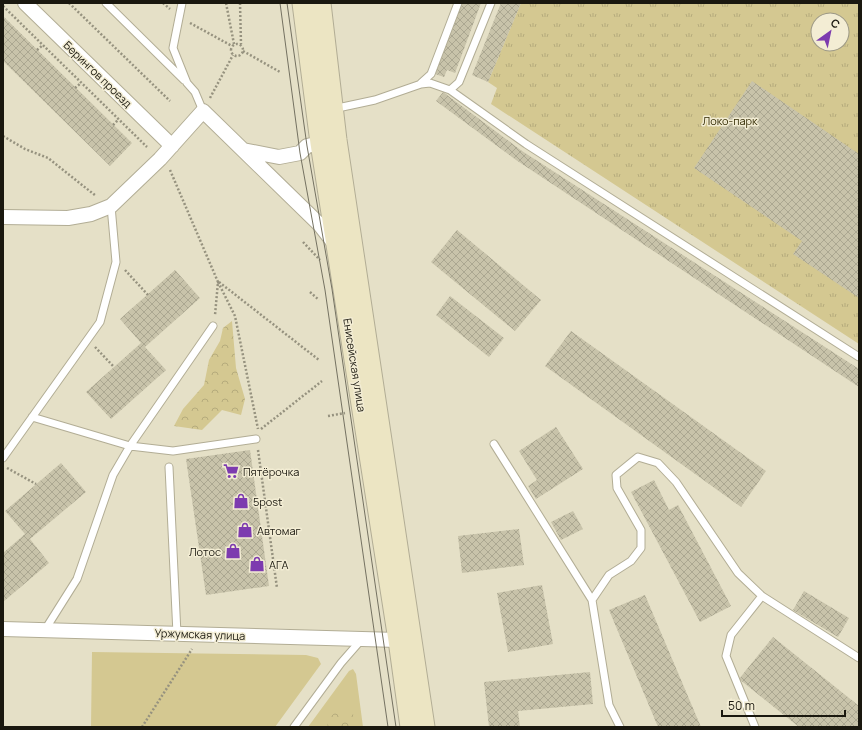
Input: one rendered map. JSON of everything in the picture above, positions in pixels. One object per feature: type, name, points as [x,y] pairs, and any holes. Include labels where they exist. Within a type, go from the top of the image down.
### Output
[{"type":"main road","name":"Енисейская улица","points":[[302,3],[329,141],[425,727]]},
{"type":"main road","name":"Енисейская улица","points":[[321,3],[333,108],[329,141],[338,250],[410,727]]},
{"type":"street","name":"Берингов проезд","points":[[25,3],[172,146]]},
{"type":"street","points":[[3,217],[68,218],[91,214],[111,206],[172,146],[203,110],[320,224],[330,236],[338,250]]},
{"type":"street","points":[[243,150],[279,158],[300,153],[307,146],[329,141]]},
{"type":"street","name":"Уржумская улица","points":[[3,629],[398,640]]},
{"type":"lane","points":[[106,3],[187,83],[195,92],[203,110]]},
{"type":"lane","points":[[182,3],[173,48],[187,83]]},
{"type":"lane","points":[[421,84],[431,74],[458,3]]},
{"type":"lane","points":[[450,90],[460,82],[491,3]]},
{"type":"lane","points":[[333,108],[375,100],[421,84],[430,83],[450,90],[526,144],[859,357]]},
{"type":"lane","points":[[3,458],[100,322],[116,262],[111,206]]},
{"type":"lane","points":[[48,625],[77,579],[113,475],[130,446],[213,326]]},
{"type":"lane","points":[[32,417],[130,446],[173,451],[256,439]]},
{"type":"lane","points":[[494,444],[592,600],[609,705],[620,727]]},
{"type":"lane","points":[[592,600],[609,575],[631,561],[641,548],[641,530],[617,488],[616,475],[638,457],[658,464],[676,482],[738,573],[762,596],[859,658]]},
{"type":"lane","points":[[169,467],[177,634]]},
{"type":"lane","points":[[755,727],[726,656],[731,635],[762,596]]},
{"type":"lane","points":[[294,727],[341,663],[362,639]]},
{"type":"path","points":[[10,3],[4,8],[147,147]]},
{"type":"path","points":[[68,3],[170,101]]},
{"type":"path","points":[[203,110],[233,55],[231,51],[233,45],[226,3]]},
{"type":"path","points":[[240,3],[241,44],[244,51],[280,72]]},
{"type":"path","points":[[178,17],[233,45],[241,44]]},
{"type":"path","points":[[233,55],[238,56],[244,51]]},
{"type":"path","points":[[3,136],[25,150],[48,158],[111,206]]},
{"type":"path","points":[[167,166],[172,172],[218,282],[235,316],[258,430],[256,439],[277,588]]},
{"type":"path","points":[[116,262],[148,295]]},
{"type":"path","points":[[213,326],[218,282]]},
{"type":"path","points":[[218,282],[319,360]]},
{"type":"path","points":[[310,292],[319,300]]},
{"type":"path","points":[[88,340],[114,367]]},
{"type":"path","points":[[258,430],[322,381]]},
{"type":"path","points":[[328,416],[350,412]]},
{"type":"path","points":[[3,466],[36,484]]},
{"type":"path","points":[[142,727],[193,648]]},
{"type":"green space","name":"Локо-парк","points":[[521,3],[859,3],[859,344],[491,104],[497,88],[488,82]]},
{"type":"green space","points":[[232,321],[236,368],[245,399],[241,415],[222,410],[202,430],[174,426],[183,409],[204,385],[209,360],[220,341],[223,328]]},
{"type":"green space","points":[[92,652],[306,655],[318,658],[321,664],[275,727],[91,727]]},
{"type":"green space","points":[[353,669],[356,674],[363,727],[308,727],[349,671]]},
{"type":"green space","points":[[337,711],[352,712],[359,727],[327,727],[329,718]]},
{"type":"building","points":[[461,3],[481,3],[455,73],[447,70],[444,77],[435,74]]},
{"type":"building","points":[[501,3],[521,3],[488,82],[472,75]]},
{"type":"building","points":[[3,16],[132,143],[110,166],[3,61]]},
{"type":"building","points":[[752,81],[859,154],[859,298],[793,254],[802,241],[694,168]]},
{"type":"building","points":[[443,92],[522,151],[859,369],[859,387],[516,160],[436,101]]},
{"type":"building","points":[[457,230],[541,300],[515,331],[431,262]]},
{"type":"building","points":[[175,270],[200,298],[145,347],[166,370],[111,419],[86,392],[141,343],[120,319]]},
{"type":"building","points":[[450,296],[504,338],[489,357],[436,315]]},
{"type":"building","points":[[571,331],[766,471],[741,507],[545,366]]},
{"type":"building","points":[[556,427],[583,469],[536,499],[528,486],[537,480],[519,451]]},
{"type":"building","points":[[250,450],[269,586],[206,595],[186,459]]},
{"type":"building","points":[[61,463],[86,492],[30,539],[49,563],[3,602],[3,553],[25,534],[5,511]]},
{"type":"building","points":[[654,480],[669,510],[678,505],[731,606],[700,622],[631,492]]},
{"type":"building","points":[[573,511],[583,529],[561,540],[551,522]]},
{"type":"building","points":[[519,529],[524,565],[462,573],[458,536]]},
{"type":"building","points":[[542,585],[553,644],[508,652],[497,593]]},
{"type":"building","points":[[804,591],[849,618],[838,637],[793,610]]},
{"type":"building","points":[[645,595],[701,727],[658,727],[609,610]]},
{"type":"building","points":[[773,637],[859,706],[859,727],[799,727],[739,679]]},
{"type":"building","points":[[590,672],[593,704],[518,711],[520,727],[489,727],[484,682]]},
{"type":"tram line","points":[[280,3],[300,153],[325,290],[388,727]]},
{"type":"tram line","points":[[287,3],[307,146],[332,289],[396,727]]},
{"type":"place","name":"Пятёрочка","points":[[231,471]]},
{"type":"place","name":"5post","points":[[241,501]]},
{"type":"place","name":"Автомаг","points":[[245,530]]},
{"type":"place","name":"Лотос","points":[[233,551]]},
{"type":"place","name":"АГА","points":[[257,564]]}]
